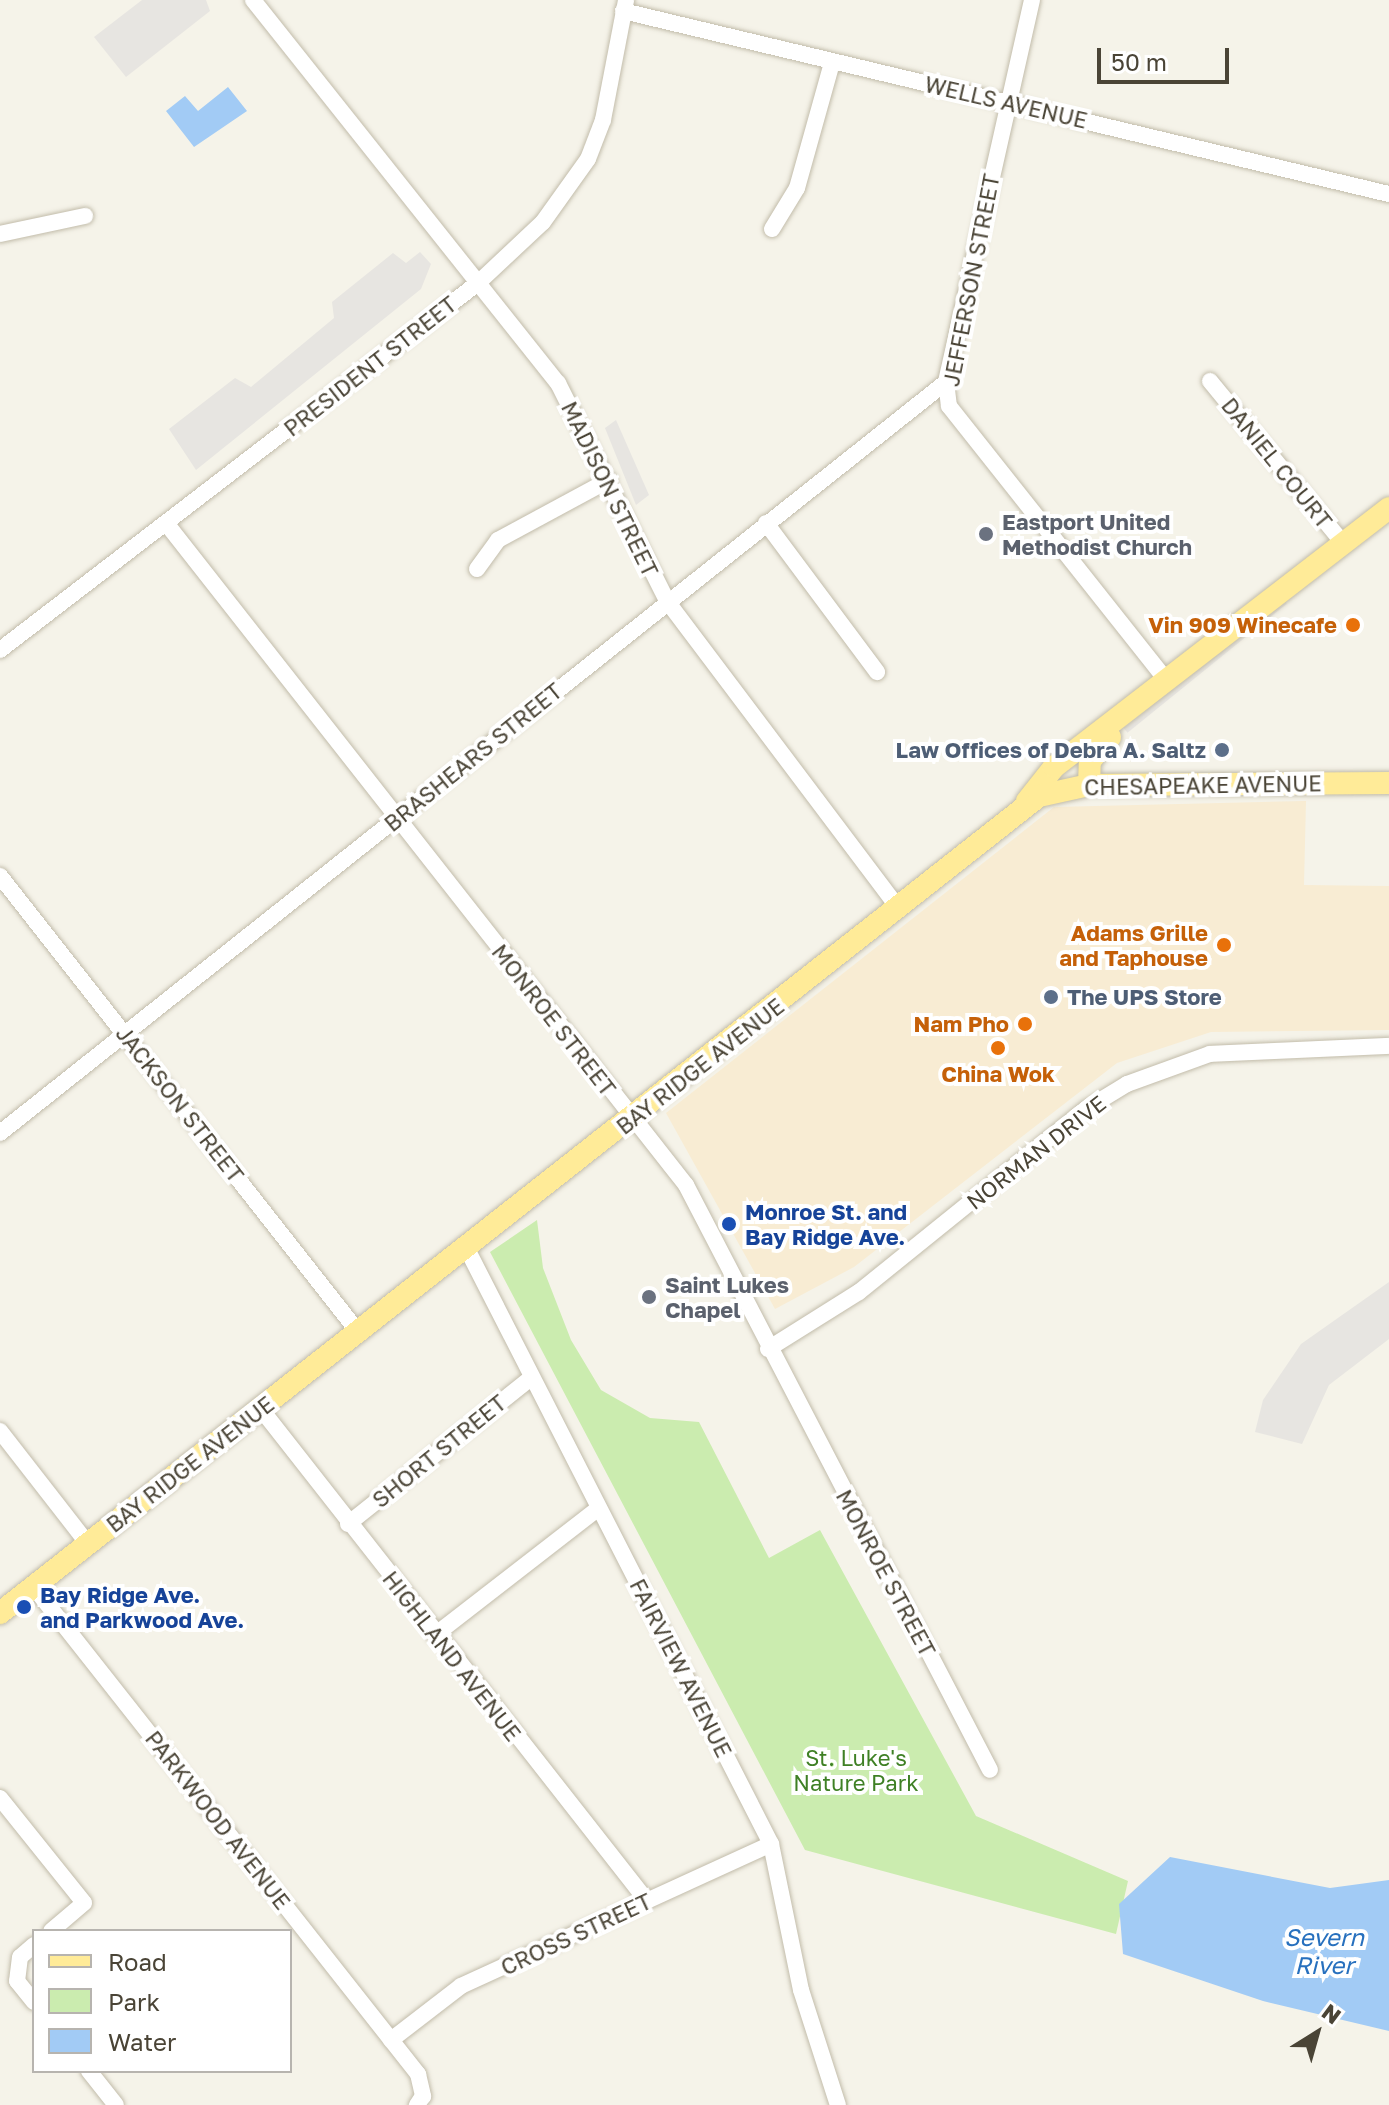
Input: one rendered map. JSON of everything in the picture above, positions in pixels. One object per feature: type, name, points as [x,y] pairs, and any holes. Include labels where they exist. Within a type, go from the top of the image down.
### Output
[{"type":"main road","name":"BAY RIDGE AVENUE","points":[[0,1613],[468,1251],[899,909],[1023,810],[1052,769],[1389,508]]},
{"type":"main road","points":[[1089,785],[1093,754],[1127,709]]},
{"type":"main road","name":"CHESAPEAKE AVENUE","points":[[1023,810],[1039,796],[1089,785],[1389,783]]},
{"type":"street","name":"MADISON STREET","points":[[253,0],[558,383],[667,601],[899,909]]},
{"type":"street","name":"JEFFERSON STREET","points":[[1032,0],[946,382],[960,422],[1166,680]]},
{"type":"street","name":"PRESIDENT STREET","points":[[1,647],[478,283],[543,222],[588,159],[624,6]]},
{"type":"street","name":"WELLS AVENUE","points":[[624,6],[832,63],[1389,194]]},
{"type":"street","points":[[772,229],[797,188],[832,63]]},
{"type":"street","points":[[0,234],[85,216]]},
{"type":"street","name":"DANIEL COURT","points":[[1210,381],[1344,544]]},
{"type":"street","name":"BRASHEARS STREET","points":[[0,1133],[946,382]]},
{"type":"street","points":[[477,569],[498,540],[609,480]]},
{"type":"street","name":"MONROE STREET","points":[[166,523],[686,1185],[768,1349],[990,1770]]},
{"type":"street","points":[[766,523],[877,672]]},
{"type":"street","name":"JACKSON STREET","points":[[0,876],[359,1333]]},
{"type":"street","name":"NORMAN DRIVE","points":[[768,1349],[859,1292],[1086,1109],[1127,1084],[1210,1054],[1389,1046]]},
{"type":"street","name":"FAIRVIEW AVENUE","points":[[468,1251],[771,1844],[801,1990],[838,2105]]},
{"type":"street","name":"SHORT STREET","points":[[348,1524],[531,1378]]},
{"type":"street","name":"HIGHLAND AVENUE","points":[[261,1409],[435,1635],[647,1901]]},
{"type":"street","points":[[0,1431],[88,1544]]},
{"type":"street","points":[[435,1635],[599,1508]]},
{"type":"street","name":"PARKWOOD AVENUE","points":[[33,1586],[418,2074],[420,2101]]},
{"type":"street","points":[[0,1798],[84,1903],[53,1929]]},
{"type":"street","name":"CROSS STREET","points":[[391,2040],[461,1986],[771,1844]]},
{"type":"street","points":[[32,1947],[20,1957],[17,1981],[32,2000]]},
{"type":"street","points":[[91,2073],[116,2105]]},
{"type":"shaded area","points":[[142,0],[206,0],[210,11],[126,77],[94,37]]},
{"type":"shaded area","points":[[420,252],[431,264],[421,289],[196,470],[169,429],[235,378],[251,387],[334,318],[332,302],[393,253],[406,263]]},
{"type":"shaded area","points":[[616,420],[649,495],[636,505],[605,428]]},
{"type":"shaded area","points":[[1283,599],[1287,604],[1127,733],[1124,728]]},
{"type":"shaded area","points":[[1306,801],[1304,885],[1389,886],[1389,1030],[1211,1032],[1117,1063],[854,1267],[775,1309],[666,1113],[1054,807]]},
{"type":"shaded area","points":[[1389,1282],[1389,1339],[1329,1385],[1302,1444],[1255,1432],[1263,1400],[1301,1344]]},
{"type":"green space","name":"St. Luke's Nature Park","points":[[537,1220],[543,1268],[571,1340],[601,1390],[650,1418],[699,1422],[769,1558],[820,1530],[976,1816],[1128,1881],[1116,1934],[805,1850],[490,1252]]},
{"type":"water","points":[[228,87],[247,111],[194,147],[166,111],[185,96],[198,111]]},
{"type":"water","name":"Severn River","points":[[1170,1857],[1330,1888],[1389,1880],[1389,2031],[1263,2001],[1123,1954],[1119,1904]]},
{"type":"place","name":"Eastport United Methodist Church","points":[[986,534]]},
{"type":"place","name":"Vin 909 Winecafe","points":[[1353,625]]},
{"type":"place","name":"Law Offices of Debra A. Saltz","points":[[1222,750]]},
{"type":"place","name":"Adams Grille and Taphouse","points":[[1224,945]]},
{"type":"place","name":"The UPS Store","points":[[1051,997]]},
{"type":"place","name":"Nam Pho","points":[[1025,1024]]},
{"type":"place","name":"China Wok","points":[[998,1048]]},
{"type":"place","name":"Monroe St. and Bay Ridge Ave.","points":[[729,1224]]},
{"type":"place","name":"Saint Lukes Chapel","points":[[649,1297]]},
{"type":"place","name":"Bay Ridge Ave. and Parkwood Ave.","points":[[24,1607]]}]
